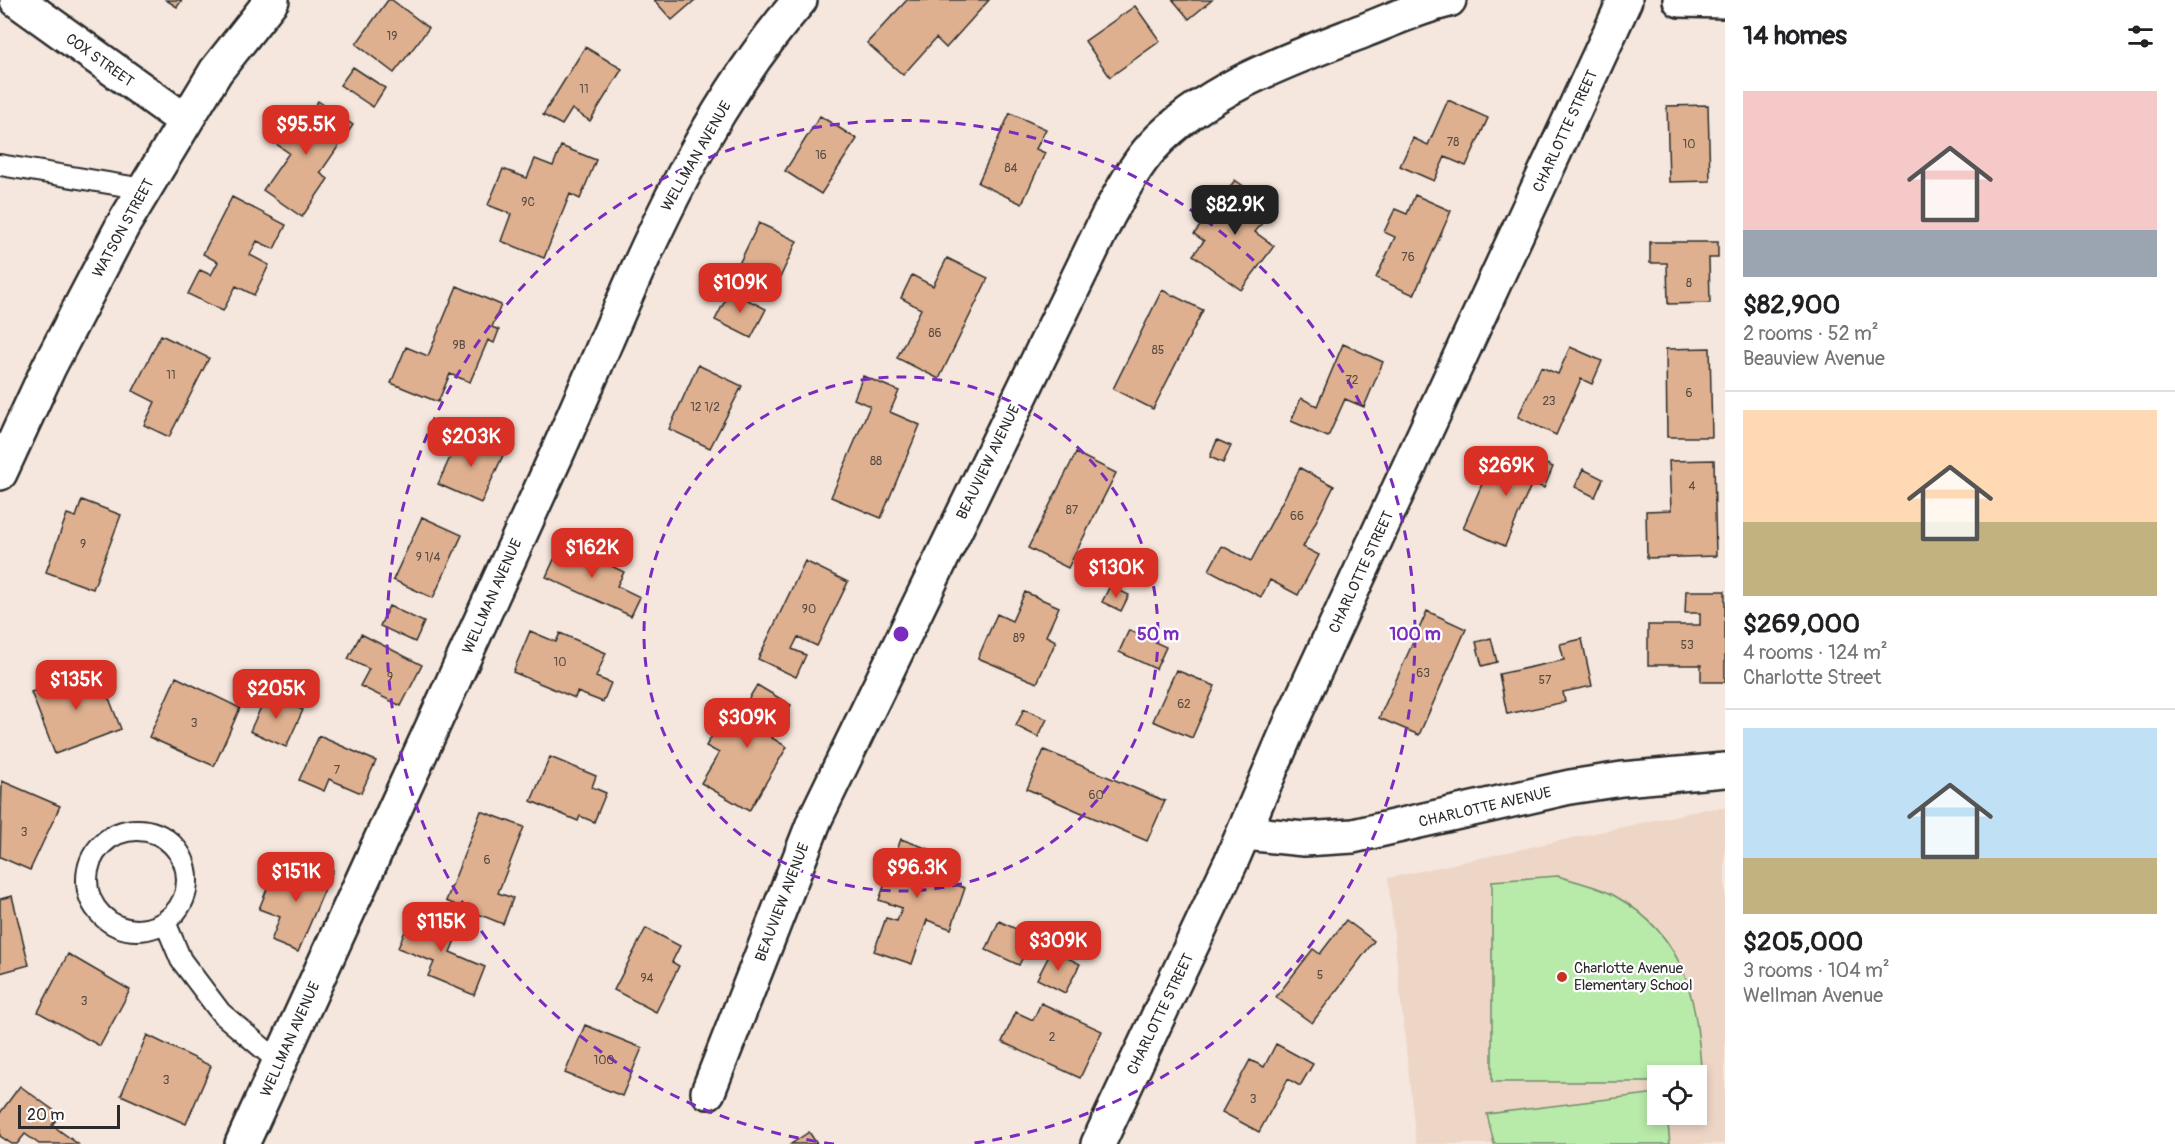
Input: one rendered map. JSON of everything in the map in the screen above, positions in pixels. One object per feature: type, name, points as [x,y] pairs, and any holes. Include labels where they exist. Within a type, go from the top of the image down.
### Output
[{"type":"street","name":"COX STREET","points":[[17,0],[184,120]]},
{"type":"street","name":"WATSON STREET","points":[[0,472],[49,367],[144,189],[216,71],[272,0]]},
{"type":"street","name":"WELLMAN AVENUE","points":[[242,1144],[562,441],[659,219],[697,149],[740,81],[800,0]]},
{"type":"street","name":"BEAUVIEW AVENUE","points":[[708,1092],[815,819],[1103,227],[1128,181],[1152,147],[1183,120],[1216,97],[1287,60],[1449,0]]},
{"type":"street","name":"CHARLOTTE STREET","points":[[1098,1144],[1245,833],[1292,720],[1625,0]]},
{"type":"street","points":[[1680,0],[1725,0]]},
{"type":"street","name":"CHARLOTTE AVENUE","points":[[1245,833],[1304,839],[1353,836],[1570,787],[1643,777],[1725,770]]},
{"type":"lane","points":[[0,165],[144,189]]},
{"type":"lane","points":[[134,829],[151,831],[166,838],[178,849],[187,873],[185,897],[177,912],[165,922],[149,929],[132,930],[116,926],[97,910],[87,887],[87,870],[93,855],[104,841],[118,833],[134,829]]},
{"type":"lane","points":[[165,922],[181,960],[221,1012],[279,1062]]},
{"type":"shaded area","name":"Charlotte Avenue Elementary School","points":[[1725,808],[1725,1144],[1416,1144],[1388,878],[1705,809]]},
{"type":"green space","points":[[1558,876],[1615,896],[1640,913],[1660,932],[1685,976],[1697,1026],[1701,1065],[1647,1065],[1647,1082],[1492,1082],[1492,881]]},
{"type":"green space","points":[[1647,1094],[1647,1125],[1668,1125],[1670,1144],[1494,1144],[1487,1114]]},
{"type":"building","points":[[166,0],[182,0],[177,7]]},
{"type":"building","points":[[388,0],[392,0],[429,28],[394,73],[356,44]]},
{"type":"building","points":[[654,0],[695,0],[672,20]]},
{"type":"building","points":[[907,0],[989,0],[946,48],[936,38],[903,75],[867,43]]},
{"type":"building","points":[[1173,0],[1212,0],[1189,19]]},
{"type":"building","points":[[1135,6],[1160,41],[1110,77],[1085,41]]},
{"type":"building","points":[[585,47],[622,69],[590,121],[572,109],[562,125],[543,115]]},
{"type":"building","points":[[353,67],[385,88],[373,107],[340,85]]},
{"type":"building","points":[[1448,100],[1488,118],[1466,166],[1445,157],[1434,181],[1400,166],[1413,138],[1428,145]]},
{"type":"building","points":[[318,101],[353,125],[320,173],[328,179],[302,217],[263,190],[289,153],[272,141],[292,113],[304,121]]},
{"type":"building","points":[[1708,105],[1710,181],[1669,182],[1667,106]]},
{"type":"building","points":[[1010,113],[1046,129],[1036,149],[1045,153],[1022,204],[978,183]]},
{"type":"building","points":[[820,116],[857,139],[821,194],[785,171]]},
{"type":"building","points":[[561,146],[596,160],[580,199],[570,194],[544,258],[501,241],[511,214],[488,205],[503,169],[527,178],[535,159],[553,166]]},
{"type":"building","points":[[1235,180],[1274,208],[1255,232],[1274,246],[1241,290],[1193,255],[1204,241],[1194,234]]},
{"type":"building","points":[[1415,195],[1451,211],[1414,295],[1376,278],[1395,237],[1384,232],[1395,209],[1407,214]]},
{"type":"building","points":[[232,197],[286,225],[274,249],[257,241],[250,255],[269,265],[254,295],[236,286],[223,311],[188,294],[200,270],[211,275],[218,262],[203,254]]},
{"type":"building","points":[[759,223],[797,241],[773,293],[734,274]]},
{"type":"building","points":[[1650,242],[1718,242],[1718,258],[1709,258],[1710,303],[1668,304],[1667,263],[1650,263]]},
{"type":"building","points":[[947,258],[988,278],[939,379],[897,358],[921,309],[901,298],[912,275],[933,286]]},
{"type":"building","points":[[457,286],[501,305],[492,327],[499,330],[494,343],[488,340],[470,382],[450,374],[438,402],[391,383],[406,347],[428,356]]},
{"type":"building","points":[[1162,290],[1203,310],[1153,409],[1113,389]]},
{"type":"building","points":[[730,291],[766,309],[751,338],[715,320]]},
{"type":"building","points":[[161,335],[209,358],[169,437],[144,425],[155,402],[133,391]]},
{"type":"building","points":[[1343,344],[1383,362],[1364,407],[1345,399],[1328,437],[1291,421],[1301,398],[1317,406]]},
{"type":"building","points":[[1570,347],[1602,361],[1592,384],[1581,379],[1556,435],[1518,417],[1541,367],[1558,374]]},
{"type":"building","points":[[1710,348],[1712,437],[1667,437],[1666,349]]},
{"type":"building","points":[[698,365],[742,386],[710,448],[669,429]]},
{"type":"building","points":[[863,376],[899,391],[890,412],[920,425],[881,518],[831,497],[870,406],[854,399]]},
{"type":"building","points":[[461,433],[504,453],[481,503],[438,484]]},
{"type":"building","points":[[1217,440],[1231,446],[1223,463],[1210,457]]},
{"type":"building","points":[[1511,449],[1553,467],[1544,488],[1532,483],[1505,546],[1463,528],[1485,477],[1496,482]]},
{"type":"building","points":[[1076,453],[1116,473],[1068,568],[1028,548]]},
{"type":"building","points":[[1714,460],[1716,556],[1647,558],[1646,511],[1671,510],[1669,461]]},
{"type":"building","points":[[1300,468],[1334,486],[1303,547],[1319,555],[1298,595],[1270,580],[1261,597],[1209,570],[1222,546],[1251,561]]},
{"type":"building","points":[[1583,469],[1603,479],[1595,497],[1575,487]]},
{"type":"building","points":[[82,500],[121,515],[93,589],[46,572],[67,514],[76,517]]},
{"type":"building","points":[[422,517],[462,535],[433,598],[393,580]]},
{"type":"building","points":[[562,542],[624,572],[617,586],[640,597],[631,616],[546,577]]},
{"type":"building","points":[[805,561],[848,582],[817,646],[798,637],[792,649],[806,655],[796,677],[758,659]]},
{"type":"building","points":[[1110,586],[1129,595],[1121,611],[1102,602]]},
{"type":"building","points":[[1686,591],[1725,591],[1725,682],[1701,682],[1701,665],[1648,665],[1648,625],[1700,625],[1700,613],[1685,613]]},
{"type":"building","points":[[1025,592],[1059,607],[1046,636],[1056,641],[1037,683],[978,658],[997,614],[1012,621]]},
{"type":"building","points":[[389,606],[424,622],[415,642],[380,626]]},
{"type":"building","points":[[1427,611],[1466,629],[1419,735],[1379,718]]},
{"type":"building","points":[[1129,630],[1166,647],[1156,669],[1119,652]]},
{"type":"building","points":[[530,631],[556,642],[560,633],[606,653],[596,677],[611,683],[603,702],[577,692],[575,698],[513,672]]},
{"type":"building","points":[[361,634],[422,665],[401,706],[360,686],[369,669],[348,659]]},
{"type":"building","points":[[1491,638],[1497,662],[1482,666],[1476,642]]},
{"type":"building","points":[[1582,639],[1592,686],[1563,692],[1565,702],[1507,714],[1499,674],[1564,660],[1560,644]]},
{"type":"building","points":[[98,670],[121,729],[55,754],[31,692]]},
{"type":"building","points":[[1176,670],[1215,686],[1192,738],[1153,721]]},
{"type":"building","points":[[176,677],[240,708],[214,766],[149,737]]},
{"type":"building","points":[[757,685],[791,705],[772,738],[787,747],[749,811],[701,783],[719,753],[706,746],[726,712],[737,718]]},
{"type":"building","points":[[267,694],[303,710],[286,747],[250,731]]},
{"type":"building","points":[[1024,709],[1047,719],[1038,737],[1016,726]]},
{"type":"building","points":[[319,736],[376,761],[361,793],[329,779],[324,791],[299,780]]},
{"type":"building","points":[[1044,750],[1165,801],[1147,841],[1027,789]]},
{"type":"building","points":[[550,757],[596,776],[592,787],[606,793],[594,822],[580,816],[578,821],[531,801]]},
{"type":"building","points":[[2,781],[60,806],[30,870],[0,857]]},
{"type":"building","points":[[481,811],[524,827],[498,893],[513,898],[503,924],[446,901]]},
{"type":"building","points":[[901,839],[956,859],[948,882],[965,888],[951,929],[927,920],[912,964],[874,951],[886,918],[897,921],[902,908],[879,900]]},
{"type":"building","points":[[306,859],[333,870],[298,952],[271,941],[280,917],[259,909],[273,874],[296,884]]},
{"type":"building","points":[[12,896],[29,965],[0,973],[0,899]]},
{"type":"building","points":[[413,912],[459,931],[450,952],[485,967],[474,995],[428,976],[434,962],[398,948]]},
{"type":"building","points":[[1346,920],[1374,941],[1312,1023],[1276,997],[1313,949],[1320,954]]},
{"type":"building","points":[[999,921],[1033,937],[1019,965],[986,950]]},
{"type":"building","points":[[646,928],[680,946],[672,962],[679,966],[656,1012],[614,990]]},
{"type":"building","points":[[1052,950],[1080,964],[1065,993],[1037,979]]},
{"type":"building","points":[[68,954],[130,990],[100,1046],[38,1012]]},
{"type":"building","points":[[1041,1003],[1102,1031],[1080,1078],[1002,1042],[1016,1012],[1033,1020]]},
{"type":"building","points":[[585,1025],[642,1048],[622,1096],[565,1073]]},
{"type":"building","points":[[147,1035],[211,1066],[186,1124],[121,1095]]},
{"type":"building","points":[[1276,1044],[1313,1064],[1300,1086],[1288,1079],[1259,1132],[1222,1112],[1250,1060],[1264,1067]]},
{"type":"building","points":[[20,1086],[60,1115],[52,1125],[78,1144],[39,1144],[25,1134],[17,1144],[12,1144],[0,1136],[0,1113]]},
{"type":"building","points":[[809,1132],[817,1144],[791,1144]]},
{"type":"place","name":"Charlotte Avenue Elementary School","points":[[1562,977]]}]
